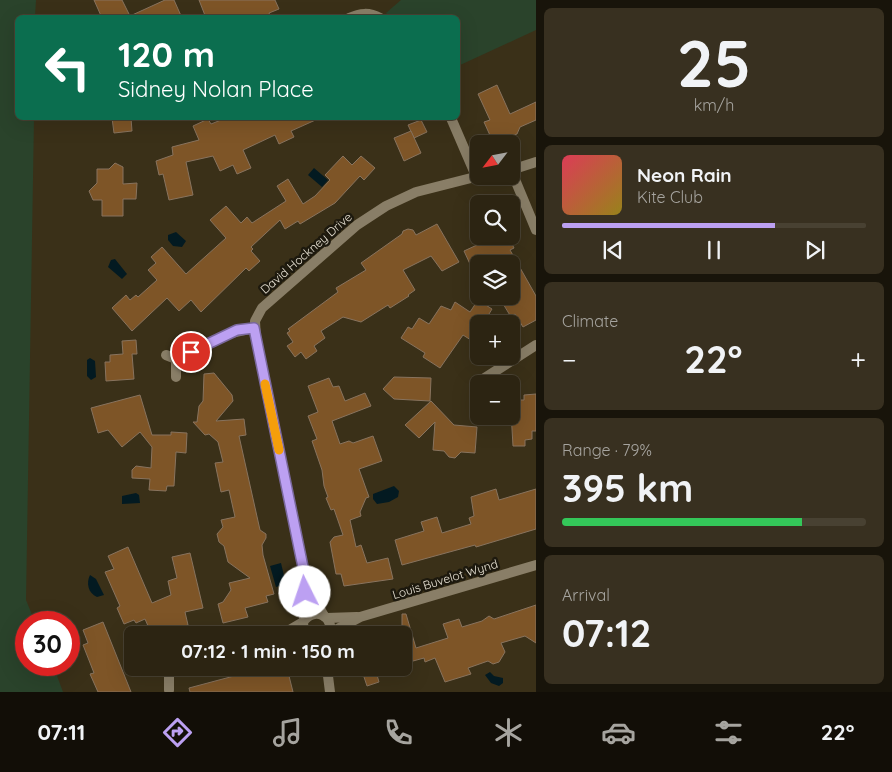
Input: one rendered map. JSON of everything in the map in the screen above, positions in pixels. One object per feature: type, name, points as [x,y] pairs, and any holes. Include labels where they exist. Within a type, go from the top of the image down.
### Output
[{"type":"street","points":[[358,15],[364,13],[375,15]]},
{"type":"street","points":[[452,120],[470,160]]},
{"type":"street","points":[[520,167],[536,162]]},
{"type":"street","name":"David Hockney Drive","points":[[254,328],[262,308],[357,225],[386,206],[416,192],[470,178]]},
{"type":"street","points":[[517,185],[536,230]]},
{"type":"street","points":[[176,377],[170,357],[232,332],[254,328],[304,572],[315,600],[330,626]]},
{"type":"street","points":[[489,375],[536,345]]},
{"type":"street","name":"Louis Buvelot Wynd","points":[[344,626],[360,617],[536,565]]},
{"type":"street","points":[[304,572],[304,626]]},
{"type":"street","name":"Louis Buvelot Wynd","points":[[304,621],[315,613],[326,617],[360,617]]},
{"type":"street","points":[[296,626],[304,621]]},
{"type":"street","points":[[169,676],[169,690]]},
{"type":"street","points":[[328,676],[330,692]]},
{"type":"green space","points":[[0,0],[36,0],[35,15],[15,15],[15,120],[34,120],[26,600],[30,611],[15,611],[15,676],[57,676],[63,692],[0,692]]},
{"type":"green space","points":[[401,0],[536,0],[536,30],[460,65],[460,15],[388,15],[386,13]]},
{"type":"water","points":[[314,168],[328,180],[322,187],[308,175]]},
{"type":"water","points":[[176,232],[186,241],[182,247],[173,246],[168,240],[168,235]]},
{"type":"water","points":[[115,259],[127,274],[122,279],[108,267],[111,260]]},
{"type":"water","points":[[90,358],[95,361],[96,377],[91,380],[87,376],[87,360]]},
{"type":"water","points":[[394,486],[399,491],[398,497],[389,502],[377,504],[373,499],[373,494]]},
{"type":"water","points":[[136,493],[139,495],[140,503],[122,504],[122,496]]},
{"type":"water","points":[[281,563],[286,584],[276,587],[270,566]]},
{"type":"water","points":[[90,575],[96,579],[104,595],[97,597],[92,593],[88,584]]},
{"type":"water","points":[[490,672],[494,676],[503,678],[503,683],[499,686],[491,683],[485,675]]},
{"type":"building","points":[[94,0],[122,0],[130,15],[101,15]]},
{"type":"building","points":[[165,0],[174,0],[181,15],[132,15]]},
{"type":"building","points":[[199,0],[275,0],[279,9],[269,13],[270,15],[205,15]]},
{"type":"building","points":[[497,85],[510,114],[536,102],[536,120],[520,127],[517,134],[514,135],[490,135],[484,122],[490,120],[478,94]]},
{"type":"building","points":[[112,120],[131,120],[132,131],[114,133]]},
{"type":"building","points":[[206,120],[209,120],[211,124],[221,120],[316,120],[291,131],[294,137],[279,144],[275,135],[243,150],[251,168],[237,174],[233,165],[220,171],[213,156],[186,162],[193,195],[169,200],[163,174],[159,175],[156,161],[173,155],[172,147],[199,140],[193,126]]},
{"type":"building","points":[[421,120],[427,132],[414,138],[408,125]]},
{"type":"building","points":[[411,131],[421,153],[404,161],[394,138]]},
{"type":"building","points":[[343,156],[352,165],[361,156],[375,168],[364,180],[360,176],[335,203],[300,224],[298,221],[285,229],[280,220],[251,247],[253,249],[251,251],[260,261],[249,271],[246,268],[201,312],[191,300],[179,311],[167,298],[132,331],[112,308],[126,295],[130,300],[136,295],[138,297],[157,280],[148,270],[156,263],[151,257],[162,247],[186,274],[226,238],[210,220],[226,206],[241,223],[247,217],[252,223],[286,201],[277,186],[288,179],[303,204],[315,196],[330,180],[325,175]]},
{"type":"building","points":[[115,163],[123,167],[123,184],[137,183],[136,199],[123,199],[123,216],[102,216],[102,200],[93,200],[89,191],[97,183],[97,169],[109,169]]},
{"type":"building","points":[[437,224],[459,262],[442,271],[431,256],[403,270],[415,290],[409,296],[390,308],[388,305],[361,322],[343,317],[321,331],[325,338],[314,346],[317,351],[306,359],[301,352],[295,357],[287,346],[293,342],[287,333],[290,331],[288,329],[338,292],[336,288],[366,270],[361,263],[402,234],[403,231],[413,230],[416,235]]},
{"type":"building","points":[[477,245],[512,245],[514,248],[510,250],[513,255],[470,255],[470,264],[464,251]]},
{"type":"building","points":[[520,268],[536,296],[536,320],[523,327],[520,322],[520,315],[510,315],[504,305],[520,305]]},
{"type":"building","points":[[455,302],[470,312],[475,305],[486,305],[492,309],[488,315],[470,315],[470,339],[463,335],[440,368],[423,357],[425,353],[401,338],[408,327],[412,329],[419,318],[429,324],[441,306],[451,310]]},
{"type":"building","points":[[136,340],[137,354],[132,354],[134,379],[106,381],[105,362],[110,362],[110,355],[123,354],[122,341]]},
{"type":"building","points":[[214,373],[232,395],[233,401],[216,421],[244,419],[246,435],[239,436],[260,530],[266,534],[262,545],[263,555],[274,594],[266,596],[268,602],[245,608],[248,617],[223,623],[218,604],[223,602],[231,590],[229,583],[250,578],[228,562],[224,546],[219,542],[217,534],[223,527],[221,520],[235,517],[229,490],[221,492],[215,463],[223,462],[218,442],[209,434],[205,435],[193,422],[197,422],[199,406],[203,401],[204,374]]},
{"type":"building","points":[[394,377],[431,378],[430,401],[394,399],[383,389]]},
{"type":"building","points":[[329,378],[333,387],[339,386],[345,401],[365,393],[371,406],[332,421],[340,444],[349,441],[353,443],[373,436],[382,461],[359,469],[369,497],[366,498],[360,512],[361,516],[350,520],[356,547],[361,545],[367,563],[388,558],[393,579],[344,586],[341,574],[336,574],[330,542],[334,537],[343,535],[334,509],[331,510],[326,498],[328,497],[324,486],[322,470],[312,441],[317,439],[308,416],[318,412],[308,386]]},
{"type":"building","points":[[536,394],[536,431],[532,431],[532,439],[525,440],[525,446],[513,446],[512,425],[520,425],[520,400],[524,400],[524,395]]},
{"type":"building","points":[[140,395],[152,435],[171,435],[171,432],[187,433],[186,453],[176,452],[174,486],[167,486],[166,491],[149,490],[150,479],[132,478],[132,470],[136,466],[151,468],[152,447],[140,432],[122,447],[108,430],[98,433],[91,408]]},
{"type":"building","points":[[431,401],[454,425],[477,427],[475,453],[461,452],[455,458],[449,457],[444,451],[433,450],[435,422],[419,438],[405,425]]},
{"type":"building","points":[[496,489],[499,500],[536,489],[536,529],[476,547],[475,545],[402,565],[395,540],[424,531],[421,522],[437,517],[442,533],[471,524],[469,518],[474,516],[471,497]]},
{"type":"building","points":[[128,547],[152,603],[171,595],[168,581],[177,578],[172,557],[190,553],[203,608],[185,612],[188,625],[184,626],[148,626],[145,619],[136,623],[134,620],[124,624],[117,608],[120,606],[105,572],[114,569],[108,556]]},
{"type":"building","points":[[536,605],[536,643],[525,636],[501,643],[505,652],[499,662],[493,664],[488,661],[468,668],[471,674],[445,682],[435,658],[425,662],[424,658],[412,661],[412,634],[416,648],[448,638],[443,624],[459,619],[462,627],[482,621],[489,616],[494,619]]},
{"type":"building","points":[[402,614],[406,614],[410,626],[402,626]]},
{"type":"building","points":[[103,622],[131,692],[98,692],[90,674],[94,673],[83,645],[88,643],[83,630]]},
{"type":"building","points":[[234,676],[289,676],[293,692],[190,692],[189,688]]},
{"type":"building","points":[[364,676],[377,676],[379,682],[367,686]]},
{"type":"slow traffic","points":[[265,384],[279,450]]},
{"type":"route","points":[[191,352],[237,330],[254,328],[304,572],[305,592]]}]
